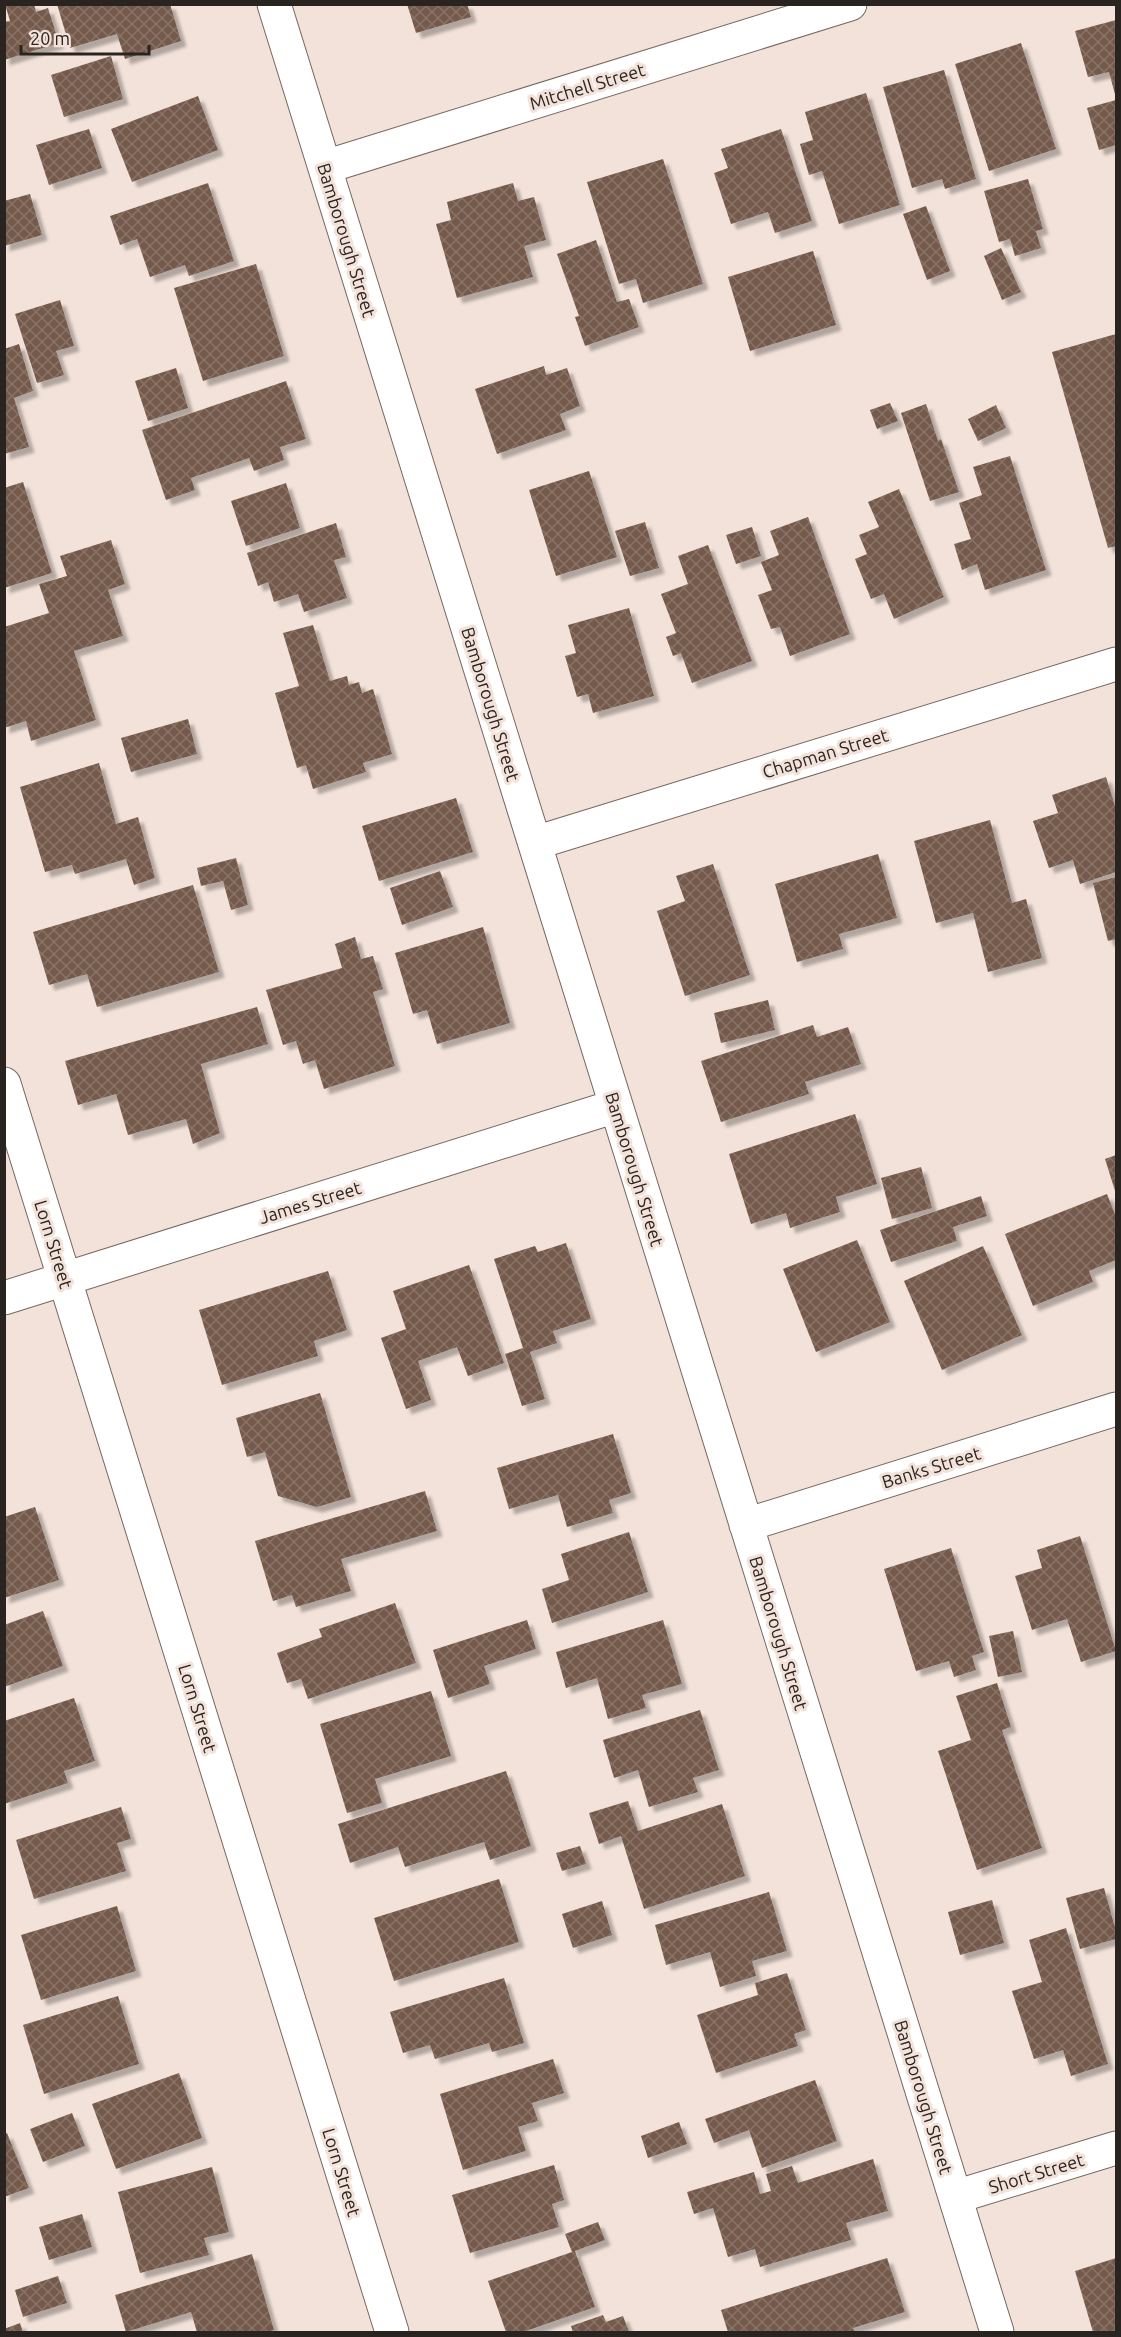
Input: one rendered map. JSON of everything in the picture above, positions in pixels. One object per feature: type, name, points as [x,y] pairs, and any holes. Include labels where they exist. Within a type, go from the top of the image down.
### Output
[{"type":"street","name":"Bamborough Street","points":[[274,4],[997,2332]]},
{"type":"street","name":"Mitchell Street","points":[[325,167],[850,4]]},
{"type":"street","name":"Chapman Street","points":[[535,843],[1116,664]]},
{"type":"street","name":"Lorn Street","points":[[4,1084],[392,2332]]},
{"type":"street","name":"James Street","points":[[4,1298],[616,1106]]},
{"type":"street","name":"Banks Street","points":[[746,1525],[1116,1409]]},
{"type":"street","name":"Short Street","points":[[955,2197],[1116,2148]]},
{"type":"building","points":[[5,4],[34,4],[36,12],[48,8],[59,43],[4,60],[4,22],[10,21]]},
{"type":"building","points":[[57,4],[170,4],[181,41],[125,59],[117,34],[70,48]]},
{"type":"building","points":[[407,4],[467,4],[471,17],[416,33]]},
{"type":"building","points":[[1116,20],[1116,98],[1109,72],[1088,77],[1075,31]]},
{"type":"building","points":[[1021,43],[1056,149],[989,171],[955,64]]},
{"type":"building","points":[[111,56],[123,99],[64,117],[51,75]]},
{"type":"building","points":[[944,70],[976,179],[945,189],[942,179],[912,188],[883,87]]},
{"type":"building","points":[[866,93],[900,205],[839,224],[822,171],[809,175],[800,144],[813,140],[805,112]]},
{"type":"building","points":[[198,96],[218,150],[132,182],[111,129]]},
{"type":"building","points":[[1116,100],[1116,145],[1099,150],[1087,108]]},
{"type":"building","points":[[89,129],[102,168],[49,185],[36,145]]},
{"type":"building","points":[[781,129],[812,221],[775,233],[768,212],[731,224],[714,173],[728,168],[721,149]]},
{"type":"building","points":[[663,159],[703,284],[643,303],[636,279],[619,284],[587,182]]},
{"type":"building","points":[[1028,179],[1043,229],[1036,231],[1041,248],[1015,256],[1010,239],[999,242],[984,191]]},
{"type":"building","points":[[208,183],[234,261],[189,276],[185,265],[150,277],[137,239],[120,245],[110,216]]},
{"type":"building","points":[[513,183],[518,201],[534,197],[546,240],[524,246],[533,277],[457,298],[436,224],[451,220],[447,202]]},
{"type":"building","points":[[30,194],[42,235],[4,246],[4,201]]},
{"type":"building","points":[[926,206],[950,271],[927,280],[903,214]]},
{"type":"building","points":[[596,240],[617,302],[629,299],[639,327],[585,346],[575,317],[579,316],[557,254]]},
{"type":"building","points":[[1001,248],[1021,292],[1002,300],[984,256]]},
{"type":"building","points":[[813,251],[836,325],[750,351],[728,277]]},
{"type":"building","points":[[256,264],[284,356],[203,381],[174,288]]},
{"type":"building","points":[[60,300],[74,346],[56,351],[64,375],[37,383],[15,314]]},
{"type":"building","points":[[1116,334],[1116,546],[1108,548],[1052,352]]},
{"type":"building","points":[[19,344],[33,391],[14,398],[29,447],[4,454],[4,349]]},
{"type":"building","points":[[544,366],[546,375],[567,368],[580,406],[560,414],[566,430],[497,454],[475,389]]},
{"type":"building","points":[[176,368],[188,408],[148,421],[135,381]]},
{"type":"building","points":[[286,381],[306,439],[280,447],[284,460],[254,471],[249,458],[191,478],[195,490],[166,500],[142,430]]},
{"type":"building","points":[[890,403],[898,421],[877,429],[870,410]]},
{"type":"building","points":[[926,404],[959,492],[930,501],[901,413]]},
{"type":"building","points":[[996,405],[1006,428],[978,441],[968,419]]},
{"type":"building","points":[[1010,456],[1046,570],[985,590],[977,564],[962,570],[954,544],[971,539],[959,503],[982,495],[973,467]]},
{"type":"building","points":[[589,471],[617,557],[556,576],[529,490]]},
{"type":"building","points":[[23,482],[52,573],[4,588],[4,488]]},
{"type":"building","points":[[286,483],[300,528],[246,546],[231,501]]},
{"type":"building","points":[[899,489],[944,597],[894,619],[884,594],[871,599],[855,559],[867,554],[859,535],[879,527],[868,502]]},
{"type":"building","points":[[808,517],[850,634],[790,656],[780,627],[771,629],[758,595],[772,590],[761,562],[779,555],[770,531]]},
{"type":"building","points":[[645,522],[659,568],[630,576],[615,531]]},
{"type":"building","points":[[336,523],[346,557],[334,560],[347,598],[304,612],[298,594],[274,602],[268,582],[258,586],[247,553]]},
{"type":"building","points":[[752,527],[761,556],[736,564],[726,535]]},
{"type":"building","points":[[111,540],[125,584],[108,590],[123,636],[74,651],[96,720],[31,741],[26,721],[4,728],[4,627],[49,613],[39,584],[67,576],[60,556]]},
{"type":"building","points":[[708,545],[752,661],[692,683],[681,653],[673,656],[666,637],[676,633],[661,594],[688,584],[678,556]]},
{"type":"building","points":[[629,608],[654,696],[593,713],[588,694],[577,697],[565,656],[576,653],[568,625]]},
{"type":"building","points":[[313,625],[330,681],[347,676],[349,685],[359,682],[362,693],[373,689],[392,754],[363,763],[366,772],[313,789],[306,765],[297,768],[275,693],[299,686],[283,633]]},
{"type":"building","points":[[188,719],[197,754],[131,772],[121,738]]},
{"type":"building","points":[[99,763],[116,824],[138,817],[155,878],[134,885],[126,859],[75,874],[72,865],[45,872],[20,787]]},
{"type":"building","points":[[1106,777],[1116,809],[1116,872],[1080,884],[1073,860],[1049,868],[1033,821],[1058,813],[1052,795]]},
{"type":"building","points":[[456,798],[473,852],[379,881],[362,826]]},
{"type":"building","points":[[990,820],[1012,903],[1026,899],[1042,958],[988,972],[973,913],[936,923],[914,841]]},
{"type":"building","points":[[878,854],[897,918],[839,934],[843,949],[797,962],[775,884]]},
{"type":"building","points":[[236,858],[248,905],[231,910],[223,881],[201,886],[197,868]]},
{"type":"building","points":[[713,864],[750,975],[685,996],[657,911],[685,901],[676,876]]},
{"type":"building","points":[[440,871],[453,907],[402,925],[390,888]]},
{"type":"building","points":[[1116,877],[1116,939],[1108,941],[1093,883]]},
{"type":"building","points":[[193,885],[219,972],[97,1007],[87,974],[49,985],[33,932]]},
{"type":"building","points":[[483,927],[510,1023],[437,1044],[427,1010],[413,1014],[395,953]]},
{"type":"building","points":[[355,937],[361,959],[373,956],[383,989],[373,992],[395,1066],[324,1089],[315,1060],[303,1064],[296,1041],[283,1045],[266,990],[342,968],[335,944]]},
{"type":"building","points":[[768,1000],[775,1030],[721,1043],[714,1013]]},
{"type":"building","points":[[257,1007],[268,1044],[201,1064],[220,1133],[193,1144],[186,1119],[128,1135],[116,1094],[78,1105],[65,1061]]},
{"type":"building","points":[[813,1025],[817,1037],[848,1027],[861,1064],[805,1082],[809,1094],[721,1122],[701,1061]]},
{"type":"building","points":[[855,1114],[877,1184],[836,1197],[840,1212],[790,1228],[786,1213],[751,1224],[729,1154]]},
{"type":"building","points":[[1116,1155],[1116,1194],[1105,1159]]},
{"type":"building","points":[[921,1167],[932,1208],[892,1219],[881,1178]]},
{"type":"building","points":[[1107,1194],[1116,1217],[1116,1260],[1089,1271],[1093,1282],[1033,1306],[1005,1234]]},
{"type":"building","points":[[981,1196],[987,1216],[953,1227],[957,1241],[891,1262],[880,1230]]},
{"type":"building","points":[[857,1240],[890,1322],[816,1352],[783,1269]]},
{"type":"building","points":[[566,1243],[591,1319],[553,1331],[557,1343],[530,1352],[545,1399],[522,1406],[505,1354],[523,1348],[494,1259],[535,1246],[538,1252]]},
{"type":"building","points":[[983,1246],[1022,1335],[942,1370],[904,1281]]},
{"type":"building","points":[[469,1265],[504,1363],[468,1376],[457,1347],[418,1361],[431,1400],[406,1409],[381,1338],[406,1329],[393,1291]]},
{"type":"building","points":[[328,1271],[347,1330],[314,1341],[318,1356],[222,1385],[199,1310]]},
{"type":"building","points":[[320,1393],[351,1497],[317,1507],[278,1496],[265,1452],[247,1457],[236,1418]]},
{"type":"building","points":[[613,1434],[631,1493],[609,1500],[613,1513],[567,1527],[558,1495],[509,1509],[497,1468]]},
{"type":"building","points":[[425,1491],[437,1531],[341,1559],[351,1591],[296,1607],[292,1595],[273,1601],[255,1541]]},
{"type":"building","points":[[35,1507],[59,1580],[4,1598],[4,1517]]},
{"type":"building","points":[[629,1532],[648,1592],[552,1623],[542,1589],[569,1580],[561,1554]]},
{"type":"building","points":[[1080,1536],[1116,1651],[1081,1662],[1067,1619],[1032,1630],[1015,1576],[1042,1568],[1037,1550]]},
{"type":"building","points":[[951,1548],[984,1652],[972,1656],[976,1670],[954,1677],[949,1661],[916,1671],[884,1569]]},
{"type":"building","points":[[395,1603],[416,1663],[308,1699],[301,1679],[287,1683],[277,1653],[322,1637],[319,1629]]},
{"type":"building","points":[[43,1611],[63,1666],[4,1687],[4,1625]]},
{"type":"building","points":[[527,1620],[536,1649],[484,1666],[490,1684],[448,1698],[433,1650]]},
{"type":"building","points":[[663,1620],[682,1684],[642,1695],[646,1708],[608,1719],[597,1678],[566,1688],[556,1652]]},
{"type":"building","points":[[1013,1631],[1022,1672],[998,1677],[989,1636]]},
{"type":"building","points":[[997,1683],[1011,1727],[1002,1730],[1042,1848],[977,1870],[938,1751],[971,1740],[956,1696]]},
{"type":"building","points":[[431,1691],[451,1756],[375,1779],[382,1803],[347,1813],[320,1724]]},
{"type":"building","points":[[74,1698],[95,1761],[64,1771],[68,1783],[4,1804],[4,1721]]},
{"type":"building","points":[[700,1710],[719,1770],[693,1778],[698,1792],[649,1807],[638,1770],[614,1778],[603,1740]]},
{"type":"building","points":[[506,1771],[531,1846],[490,1860],[484,1842],[405,1867],[398,1847],[350,1863],[338,1824]]},
{"type":"building","points":[[628,1801],[638,1831],[722,1804],[745,1876],[644,1909],[621,1836],[599,1844],[589,1813]]},
{"type":"building","points":[[121,1807],[131,1839],[117,1843],[126,1871],[34,1899],[16,1840]]},
{"type":"building","points":[[580,1846],[586,1864],[562,1871],[556,1853]]},
{"type":"building","points":[[499,1879],[519,1942],[394,1981],[374,1918]]},
{"type":"building","points":[[1104,1888],[1116,1931],[1116,1939],[1080,1949],[1066,1898]]},
{"type":"building","points":[[769,1892],[787,1951],[752,1961],[756,1976],[720,1987],[710,1952],[666,1965],[655,1925]]},
{"type":"building","points":[[992,1900],[1004,1943],[960,1955],[948,1912]]},
{"type":"building","points":[[602,1901],[612,1935],[573,1948],[562,1914]]},
{"type":"building","points":[[117,1906],[136,1971],[41,2000],[21,1935]]},
{"type":"building","points":[[1066,1928],[1108,2064],[1071,2076],[1063,2050],[1034,2059],[1012,1991],[1042,1982],[1029,1940]]},
{"type":"building","points":[[787,1973],[806,2030],[794,2034],[798,2046],[716,2073],[697,2015],[758,1995],[755,1983]]},
{"type":"building","points":[[504,1978],[524,2043],[492,2052],[489,2043],[435,2059],[430,2045],[403,2053],[390,2012]]},
{"type":"building","points":[[118,1996],[139,2064],[44,2094],[23,2025]]},
{"type":"building","points":[[553,2059],[564,2093],[532,2103],[538,2121],[518,2127],[526,2151],[463,2170],[440,2094]]},
{"type":"building","points":[[179,2073],[202,2138],[116,2169],[92,2104]]},
{"type":"building","points":[[815,2080],[837,2141],[762,2168],[749,2130],[714,2143],[705,2119]]},
{"type":"building","points":[[72,2113],[85,2146],[43,2162],[30,2129]]},
{"type":"building","points":[[679,2122],[687,2144],[648,2158],[641,2136]]},
{"type":"building","points":[[7,2133],[29,2188],[4,2197],[4,2134]]},
{"type":"building","points":[[873,2159],[888,2211],[846,2223],[851,2240],[760,2267],[755,2249],[728,2257],[713,2208],[694,2214],[687,2192],[754,2172],[760,2194],[771,2191],[766,2174],[792,2166],[798,2183]]},
{"type":"building","points":[[554,2165],[564,2200],[552,2204],[559,2227],[470,2253],[452,2195]]},
{"type":"building","points":[[212,2167],[229,2232],[204,2238],[209,2255],[140,2273],[118,2192]]},
{"type":"building","points":[[82,2214],[92,2247],[49,2260],[39,2227]]},
{"type":"building","points":[[598,2222],[605,2240],[575,2251],[595,2307],[523,2332],[506,2332],[488,2281],[572,2252],[565,2234]]},
{"type":"building","points":[[252,2254],[274,2330],[197,2332],[191,2312],[126,2332],[115,2295]]},
{"type":"building","points":[[887,2258],[905,2312],[853,2328],[855,2332],[728,2332],[721,2310]]},
{"type":"building","points":[[1116,2258],[1116,2332],[1093,2332],[1075,2271]]},
{"type":"building","points":[[58,2276],[67,2303],[23,2317],[15,2290]]},
{"type":"building","points":[[603,2315],[606,2322],[623,2316],[629,2332],[573,2332],[571,2326]]},
{"type":"building","points":[[20,2323],[23,2332],[4,2332],[4,2329]]}]
